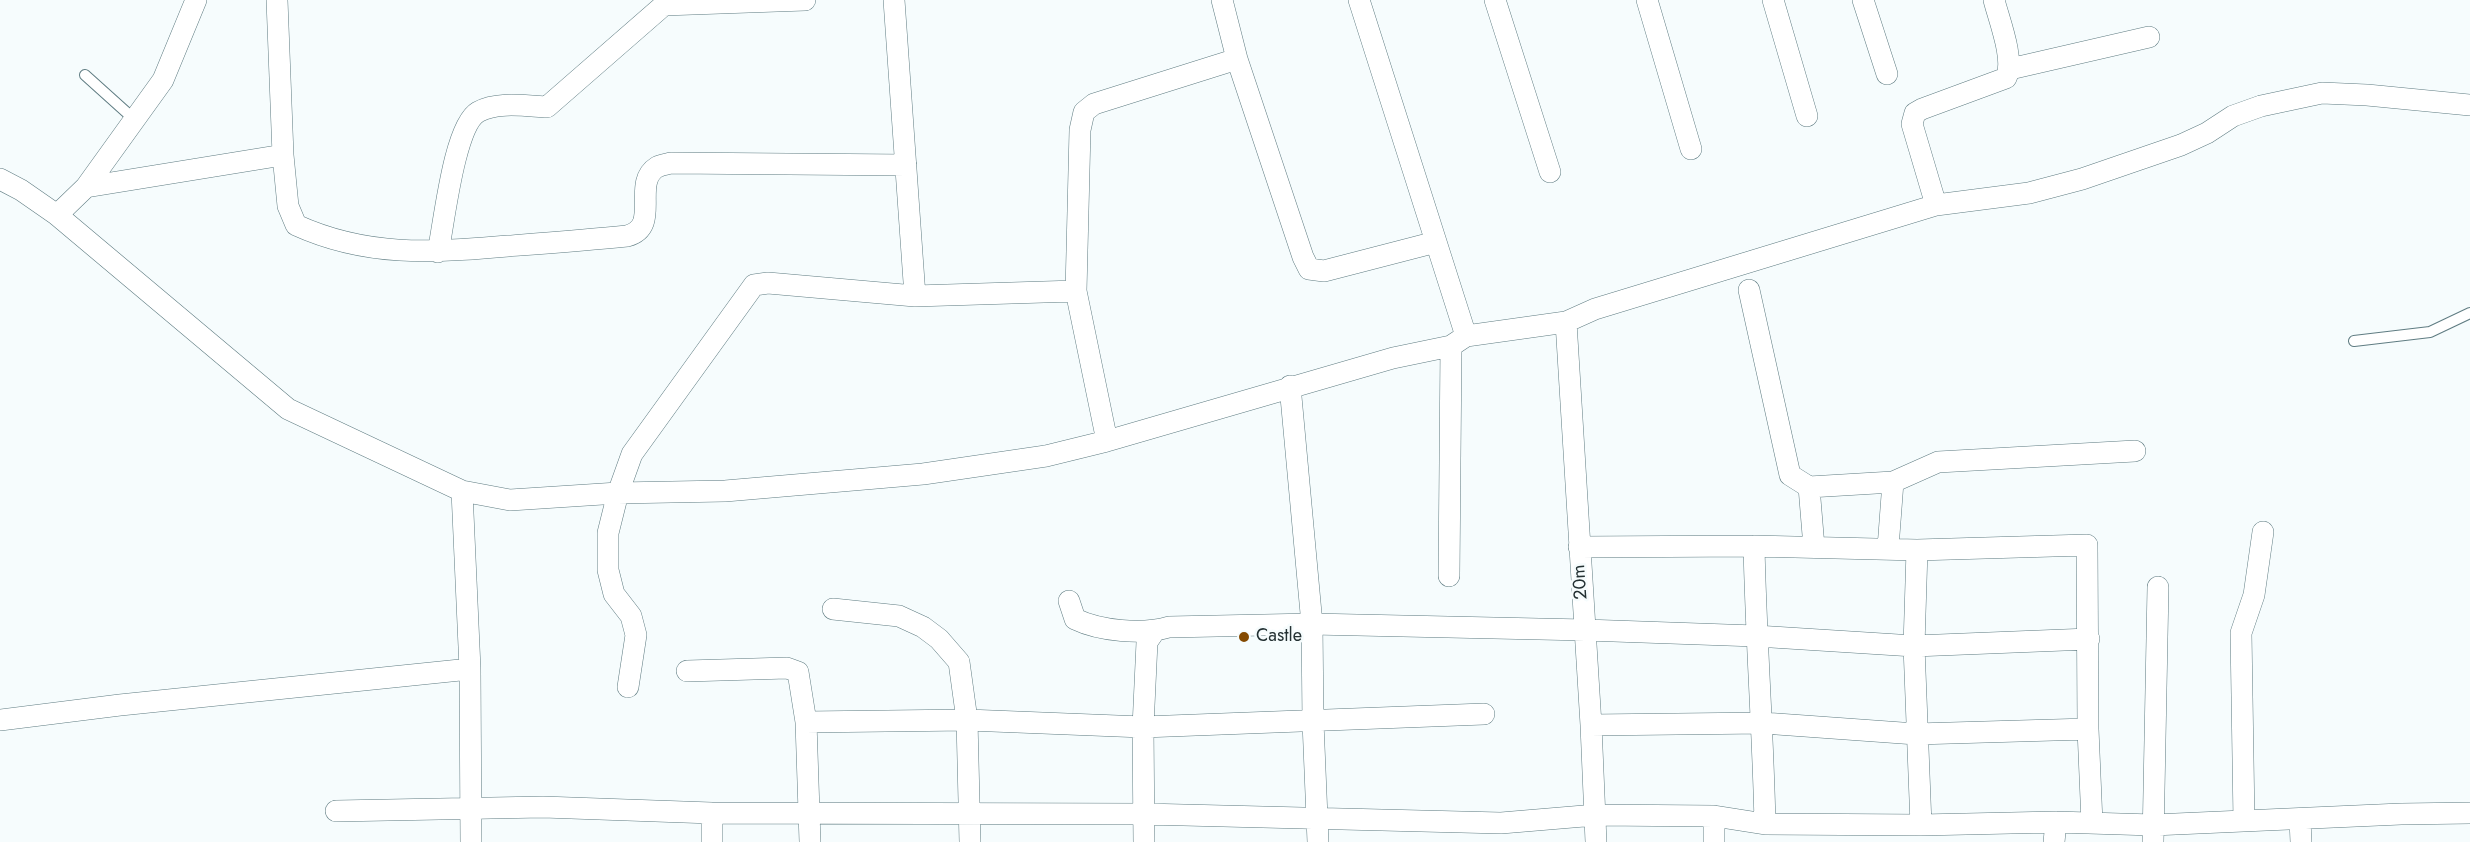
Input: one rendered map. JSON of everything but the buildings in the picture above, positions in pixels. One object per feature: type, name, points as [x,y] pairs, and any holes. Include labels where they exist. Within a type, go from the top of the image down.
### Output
[{"type":"street","points":[[57,215],[86,187],[163,80],[196,0]]},
{"type":"street","points":[[277,0],[283,155],[288,206],[296,225],[353,245],[399,251],[438,252],[637,234],[643,225],[648,177],[657,167],[671,163],[906,165]]},
{"type":"street","points":[[438,252],[457,152],[466,128],[477,112],[495,107],[547,107],[664,5],[805,0]]},
{"type":"street","points":[[894,0],[915,296]]},
{"type":"street","points":[[1222,0],[1237,59],[1309,269],[1324,271],[1436,242]]},
{"type":"street","points":[[1359,0],[1436,242],[1458,341],[1449,576]]},
{"type":"street","points":[[1495,0],[1550,171]]},
{"type":"street","points":[[1647,0],[1692,149]]},
{"type":"street","points":[[1773,0],[1806,116]]},
{"type":"street","points":[[1863,0],[1887,74]]},
{"type":"street","points":[[1936,205],[1912,124],[1915,113],[2006,78],[2010,69],[1994,0]]},
{"type":"street","points":[[2010,69],[2149,37]]},
{"type":"street","points":[[1107,441],[1076,291],[1080,130],[1084,112],[1094,104],[1237,59]]},
{"type":"street","points":[[0,179],[21,190],[57,215],[288,409],[462,491],[510,500],[618,493],[725,491],[923,474],[1046,456],[1107,441],[1290,386],[1458,341],[1566,322],[1595,309],[1936,205],[2029,193],[2082,179],[2181,145],[2207,133],[2233,116],[2261,105],[2322,93],[2470,105]]},
{"type":"street","points":[[86,187],[283,155]]},
{"type":"street","points":[[628,687],[636,635],[631,616],[614,594],[608,570],[608,533],[618,493],[632,454],[754,285],[768,283],[915,296],[1076,291]]},
{"type":"street","points":[[1749,290],[1790,475],[1809,488],[1893,482],[1938,462],[2135,451]]},
{"type":"street","name":"20m","points":[[1566,322],[1596,842]]},
{"type":"street","points":[[1290,386],[1312,624],[1318,842]]},
{"type":"street","points":[[1888,548],[1893,482]]},
{"type":"street","points":[[1809,488],[1814,547]]},
{"type":"street","points":[[462,491],[470,669],[471,842]]},
{"type":"street","points":[[2244,821],[2241,633],[2254,595],[2264,532]]},
{"type":"street","points":[[1579,547],[1754,546],[1917,550],[2087,545],[2088,729],[2092,824]]},
{"type":"street","points":[[1754,546],[1756,636],[1763,723],[1765,824]]},
{"type":"street","points":[[1917,550],[1914,646],[1921,825]]},
{"type":"street","points":[[2153,834],[2158,587]]},
{"type":"street","points":[[1069,602],[1075,619],[1091,627],[1154,632],[1169,627],[1312,624],[1756,636],[1914,646],[2089,639]]},
{"type":"street","points":[[833,609],[899,616],[923,627],[939,639],[959,662],[967,720],[970,842]]},
{"type":"street","points":[[1144,842],[1143,727],[1147,642],[1154,632]]},
{"type":"street","points":[[687,671],[787,668],[798,672],[806,722],[810,842]]},
{"type":"street","points":[[0,720],[120,705],[470,669]]},
{"type":"street","points":[[806,722],[967,720],[1143,727],[1484,714]]},
{"type":"street","points":[[1591,725],[1763,723],[1916,734],[2088,729]]},
{"type":"street","points":[[336,811],[543,807],[712,813],[1144,814],[1317,817],[1501,832],[1596,815],[1714,816],[1765,824],[1865,833],[1921,825],[2055,832],[2092,824],[2153,834],[2244,821],[2470,813]]},
{"type":"street","points":[[712,813],[712,842]]},
{"type":"street","points":[[1714,816],[1714,842]]},
{"type":"street","points":[[2300,819],[2301,842]]},
{"type":"lane","points":[[85,75],[135,120]]},
{"type":"lane","points":[[2354,341],[2430,332],[2470,313]]},
{"type":"place","name":"Castle","points":[[1244,637]]}]
